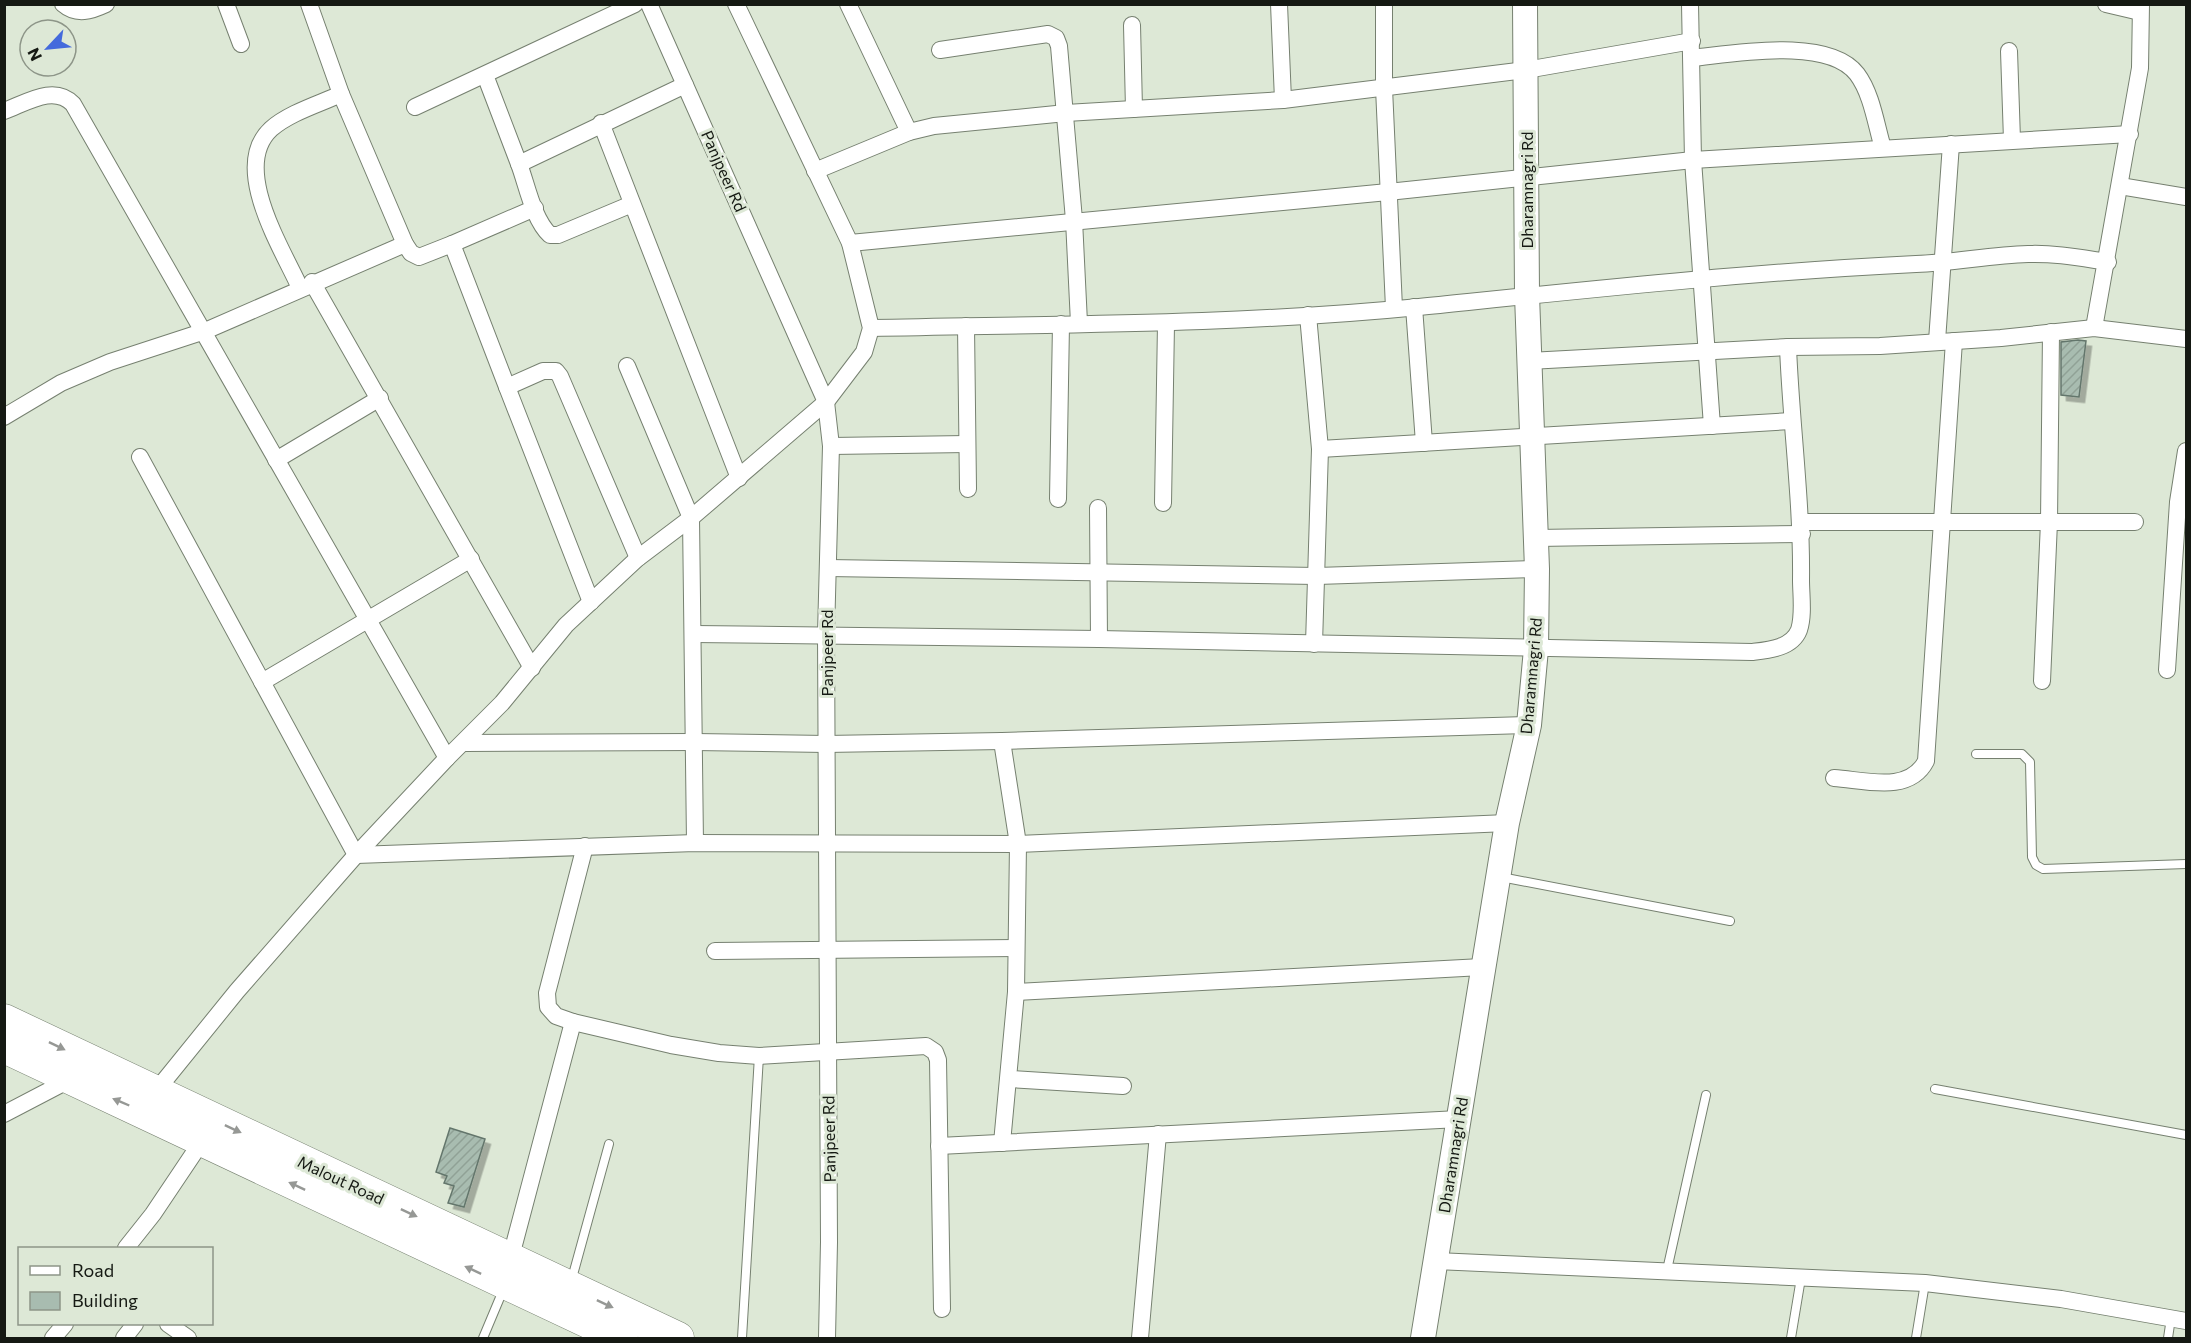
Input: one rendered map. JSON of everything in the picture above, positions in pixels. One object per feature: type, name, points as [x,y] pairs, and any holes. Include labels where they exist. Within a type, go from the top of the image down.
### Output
[{"type":"highway","name":"Malout Road","points":[[4,1020],[79,1071],[146,1112],[202,1140],[508,1273],[570,1288],[678,1338]]},
{"type":"highway","name":"Malout Road","points":[[4,1047],[79,1071],[156,1091],[508,1273],[622,1338]]},
{"type":"street","points":[[63,4],[71,11],[86,12],[106,4]]},
{"type":"street","points":[[226,4],[241,44]]},
{"type":"street","points":[[309,4],[341,94],[411,253],[419,257],[534,207]]},
{"type":"street","points":[[416,107],[635,4]]},
{"type":"street","name":"Panjpeer Rd","points":[[649,4],[826,402],[831,446],[826,634],[827,1338]]},
{"type":"street","points":[[156,1091],[237,991],[356,855],[447,758],[464,743],[532,668],[566,625],[638,558],[691,518],[826,402],[864,352],[872,328],[850,243],[736,4]]},
{"type":"street","points":[[848,4],[909,132]]},
{"type":"street","points":[[1280,4],[1283,100]]},
{"type":"street","points":[[1383,4],[1384,88],[1394,308]]},
{"type":"street","name":"Dharamnagri Rd","points":[[1423,1338],[1506,823],[1529,725],[1536,649],[1537,569],[1527,295],[1526,4]]},
{"type":"street","points":[[1690,4],[1693,160],[1712,426]]},
{"type":"street","points":[[2094,328],[2108,262],[2140,69],[2140,8],[2106,4]]},
{"type":"street","points":[[1132,25],[1134,109]]},
{"type":"street","points":[[940,50],[1048,34],[1056,38],[1059,46],[1066,113],[1079,323]]},
{"type":"street","points":[[815,171],[909,132],[934,126],[1066,113],[1283,100],[1526,70],[1692,41]]},
{"type":"street","points":[[2009,51],[2012,140]]},
{"type":"street","points":[[1692,58],[1759,52],[1830,55],[1843,61],[1857,74],[1869,100],[1883,148]]},
{"type":"street","points":[[485,75],[544,230],[550,235],[558,235],[632,204]]},
{"type":"street","points":[[519,164],[685,85]]},
{"type":"street","points":[[4,111],[55,94],[66,96],[73,104],[116,183],[205,331],[367,621],[447,758]]},
{"type":"street","points":[[341,94],[271,129],[261,141],[254,160],[255,180],[262,202],[306,285],[380,398],[532,668]]},
{"type":"street","points":[[601,123],[739,478]]},
{"type":"street","points":[[850,243],[1388,192],[1693,160],[2130,134]]},
{"type":"street","points":[[1937,341],[1951,144]]},
{"type":"street","points":[[2120,186],[2187,197]]},
{"type":"street","points":[[4,417],[61,383],[110,362],[205,331],[405,243]]},
{"type":"street","points":[[452,244],[591,602]]},
{"type":"street","points":[[872,328],[1079,323],[1166,324],[1308,315],[1414,307],[1702,278],[1941,263],[2029,254],[2063,255],[2108,262]]},
{"type":"street","points":[[1414,307],[1424,443]]},
{"type":"street","points":[[1308,315],[1320,449],[1314,644]]},
{"type":"street","points":[[1058,499],[1061,324]]},
{"type":"street","points":[[1163,503],[1166,324]]},
{"type":"street","points":[[966,326],[968,489]]},
{"type":"street","points":[[1529,361],[1788,347],[1880,346],[2094,328],[2187,339]]},
{"type":"street","points":[[2042,681],[2049,522],[2051,332]]},
{"type":"street","points":[[1834,778],[1892,782],[1907,780],[1920,772],[1926,760],[1944,523],[1954,341]]},
{"type":"street","points":[[694,634],[826,634],[1752,652],[1775,649],[1790,642],[1799,630],[1801,528],[1791,421],[1788,347]]},
{"type":"street","points":[[627,366],[691,518],[695,843]]},
{"type":"street","points":[[507,387],[543,371],[556,371],[560,376],[638,558]]},
{"type":"street","points":[[276,460],[380,398]]},
{"type":"street","points":[[1320,449],[1791,421]]},
{"type":"street","points":[[831,446],[966,444]]},
{"type":"street","points":[[2167,670],[2178,502],[2187,451]]},
{"type":"street","points":[[140,457],[356,855]]},
{"type":"street","points":[[1098,507],[1099,639]]},
{"type":"street","points":[[1536,538],[1944,523],[2135,522]]},
{"type":"street","points":[[262,682],[471,560]]},
{"type":"street","points":[[828,568],[1317,576],[1537,569]]},
{"type":"street","points":[[464,743],[826,744],[1529,725]]},
{"type":"street","points":[[1002,741],[1018,844],[1016,992],[1010,1079],[1002,1143]]},
{"type":"street","points":[[356,855],[695,843],[1018,844],[1506,823]]},
{"type":"street","points":[[585,846],[547,993],[548,1007],[556,1016],[671,1045],[759,1056],[926,1046],[934,1052],[938,1060],[942,1309]]},
{"type":"street","points":[[715,951],[1016,948]]},
{"type":"street","points":[[1016,992],[1482,967]]},
{"type":"street","points":[[508,1273],[573,1022]]},
{"type":"street","points":[[4,1114],[79,1071]]},
{"type":"street","points":[[1010,1079],[1123,1086]]},
{"type":"street","points":[[939,1146],[1459,1119]]},
{"type":"street","points":[[1140,1338],[1158,1134]]},
{"type":"street","points":[[127,1247],[153,1214],[202,1140]]},
{"type":"street","points":[[1436,1261],[1925,1283],[2061,1299],[2179,1319]]},
{"type":"street","points":[[53,1338],[63,1325]]},
{"type":"street","points":[[124,1338],[134,1325]]},
{"type":"street","points":[[171,1325],[188,1338]]},
{"type":"lane","points":[[1976,754],[2022,754],[2028,757],[2032,857],[2036,865],[2043,869],[2187,864]]},
{"type":"lane","points":[[1498,876],[1730,921]]},
{"type":"lane","points":[[742,1338],[759,1056]]},
{"type":"lane","points":[[1935,1089],[2187,1135]]},
{"type":"lane","points":[[1667,1270],[1706,1095]]},
{"type":"lane","points":[[570,1288],[609,1144]]},
{"type":"lane","points":[[483,1338],[508,1273]]},
{"type":"lane","points":[[1791,1338],[1801,1278]]},
{"type":"lane","points":[[1916,1338],[1925,1283]]},
{"type":"lane","points":[[2168,1338],[2179,1319]]},
{"type":"building","points":[[2086,341],[2079,397],[2061,395],[2061,342]]},
{"type":"building","points":[[450,1128],[485,1139],[464,1207],[448,1203],[454,1186],[444,1183],[447,1176],[436,1172]]}]
